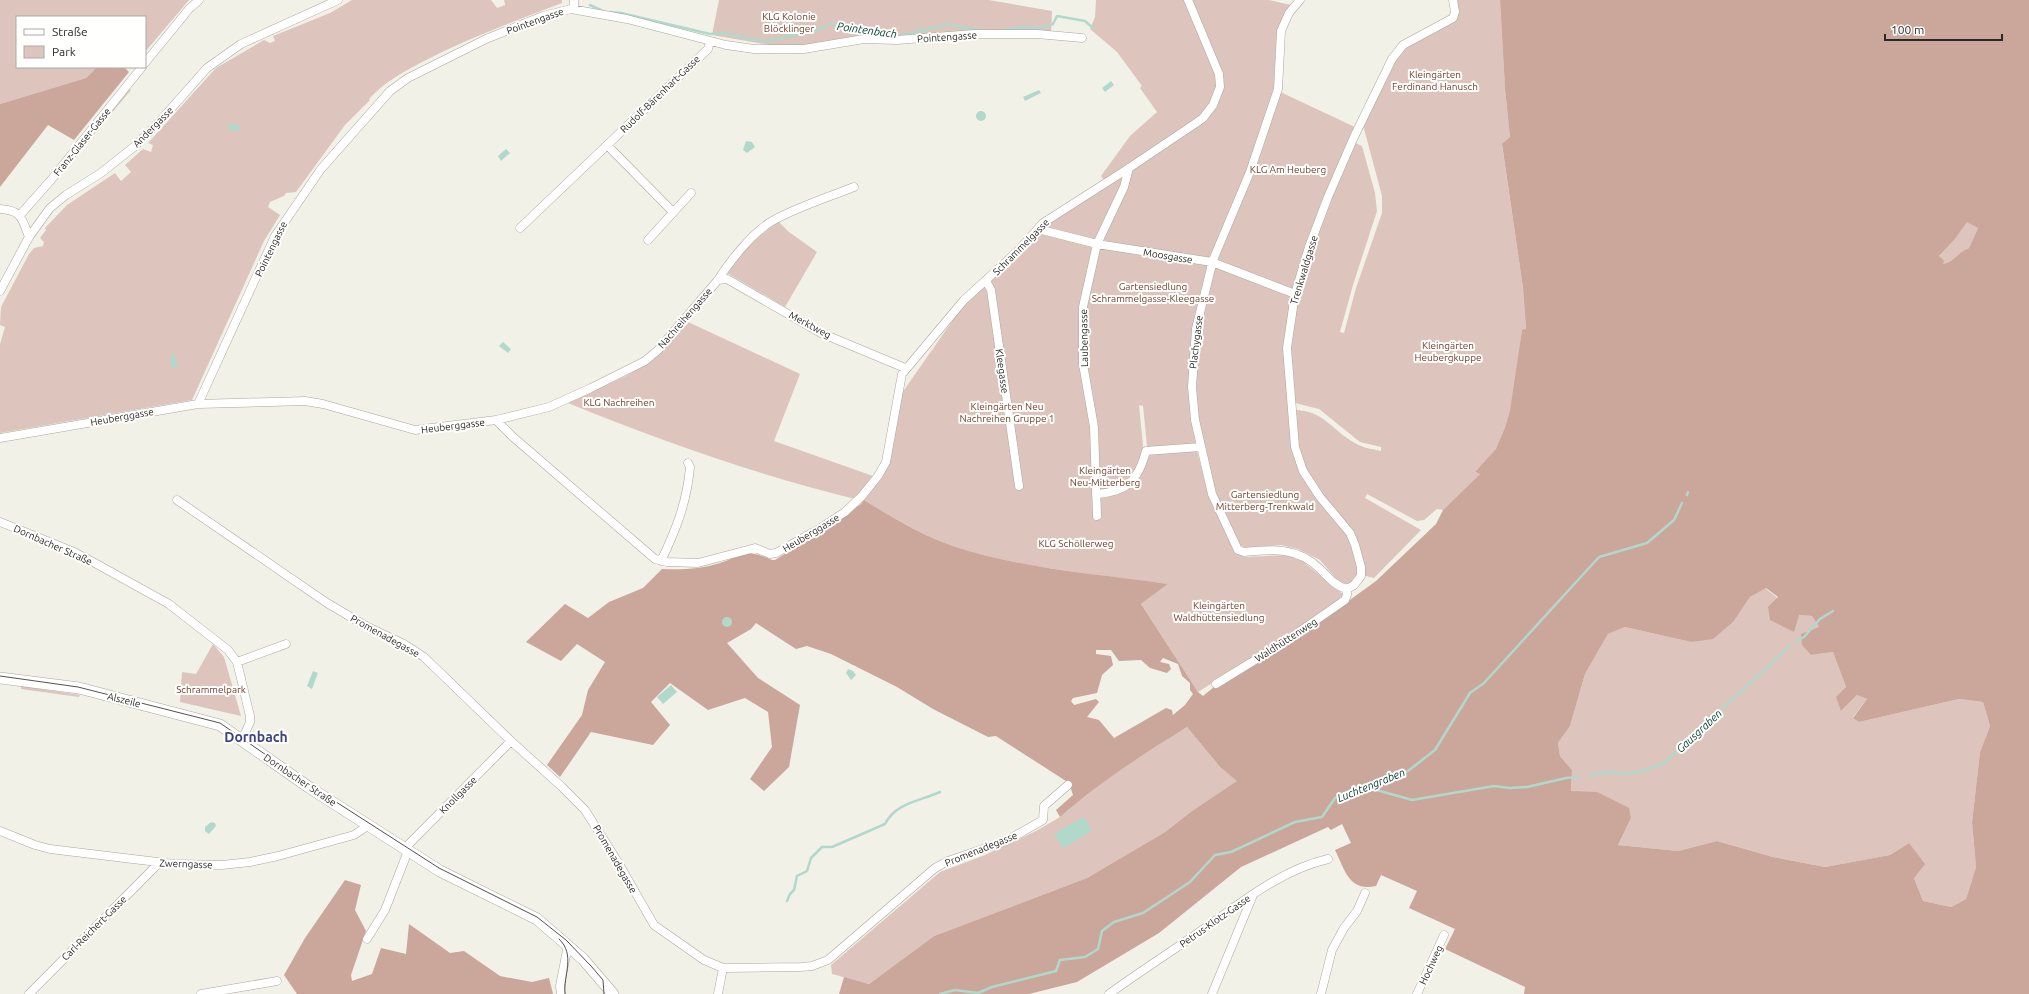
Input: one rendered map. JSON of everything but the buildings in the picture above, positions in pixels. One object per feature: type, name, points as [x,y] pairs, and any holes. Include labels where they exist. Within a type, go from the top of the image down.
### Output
[{"type":"main road","name":"Alszeile","points":[[0,678],[79,688],[197,718],[216,723],[242,740]]},
{"type":"main road","name":"Dornbacher Straße","points":[[242,740],[310,788],[445,874],[528,913],[568,945],[594,969],[609,992]]},
{"type":"street","points":[[146,62],[189,8],[199,0]]},
{"type":"street","name":"Andergasse","points":[[0,291],[29,237],[40,220],[56,202],[101,173],[135,146],[212,63],[241,44],[338,0]]},
{"type":"street","points":[[574,0],[574,9]]},
{"type":"street","name":"Schrammelgasse","points":[[845,512],[874,482],[886,462],[897,393],[905,368],[921,352],[964,300],[1020,249],[1043,222],[1129,168],[1203,118],[1213,105],[1218,94],[1220,80],[1218,69],[1188,0]]},
{"type":"street","name":"Plachygasse","points":[[1300,0],[1283,23],[1279,39],[1278,89],[1250,172],[1212,262],[1196,329],[1192,403],[1200,447],[1212,494],[1238,550],[1244,552],[1288,551],[1300,554],[1318,566],[1339,587],[1347,589]]},
{"type":"street","name":"Trenkwaldgasse","points":[[1347,589],[1354,585],[1361,576],[1361,567],[1355,544],[1350,534],[1320,497],[1303,471],[1295,447],[1288,348],[1295,294],[1309,247],[1328,196],[1354,137],[1392,59],[1403,46],[1453,18],[1455,12],[1453,0]]},
{"type":"street","name":"Pointengasse","points":[[198,404],[280,229],[321,169],[385,95],[408,78],[486,39],[543,16],[563,10],[574,9],[627,19],[733,46],[778,50],[817,48],[864,39],[897,40],[974,34],[1037,34],[1082,38]]},
{"type":"street","name":"Rudolf-Bärenhart-Gasse","points":[[520,228],[708,49],[710,41]]},
{"type":"street","name":"Franz-Glaser-Gasse","points":[[20,214],[51,180],[141,68]]},
{"type":"street","points":[[607,145],[673,212]]},
{"type":"street","name":"Laubengasse","points":[[1097,516],[1094,428],[1083,364],[1081,336],[1083,306],[1097,244],[1124,187],[1129,168]]},
{"type":"street","name":"Nachreihengasse","points":[[496,420],[548,406],[591,388],[645,361],[658,350],[718,280],[724,270],[752,239],[770,222],[854,187]]},
{"type":"street","points":[[648,240],[691,193]]},
{"type":"street","points":[[0,209],[14,211],[20,214],[29,237]]},
{"type":"street","name":"Moosgasse","points":[[1038,229],[1097,244],[1212,262],[1295,294]]},
{"type":"street","name":"Merktweg","points":[[718,280],[726,279],[821,333],[905,368]]},
{"type":"street","name":"Kleegasse","points":[[986,281],[991,290],[1019,486]]},
{"type":"street","name":"Heuberggasse","points":[[0,438],[198,404],[305,401],[323,404],[415,430],[496,420],[513,437],[635,543],[650,555],[661,561],[698,563],[755,548],[770,554],[776,553],[815,532],[845,512]]},
{"type":"street","points":[[1096,494],[1114,492],[1130,483],[1143,465],[1146,451],[1200,447]]},
{"type":"street","points":[[661,561],[676,529],[685,502],[690,467],[688,464]]},
{"type":"street","name":"Promenadegasse","points":[[177,500],[327,603],[366,626],[404,644],[424,657],[585,810],[619,864],[654,926],[704,960],[723,968],[806,966],[828,960],[935,868],[948,861],[1006,840],[1044,820],[1044,806],[1068,785]]},
{"type":"street","name":"Dornbacher Straße","points":[[0,522],[74,552],[169,604],[228,650],[237,662],[250,716],[250,722],[242,740]]},
{"type":"street","name":"Waldhüttenweg","points":[[1216,684],[1286,641],[1345,600],[1347,589]]},
{"type":"street","points":[[237,662],[286,644]]},
{"type":"street","name":"Knollgasse","points":[[406,850],[511,741]]},
{"type":"street","name":"Zwerngasse","points":[[0,831],[35,845],[50,849],[159,863],[198,866],[250,862],[354,835],[369,825]]},
{"type":"street","points":[[367,939],[386,910],[406,850]]},
{"type":"street","name":"Petrus-Klotz-Gasse","points":[[1109,994],[1144,968],[1253,894],[1315,862],[1328,859]]},
{"type":"street","name":"Carl-Reichert-Gasse","points":[[29,994],[159,863]]},
{"type":"street","points":[[1321,994],[1332,950],[1344,928],[1357,910],[1364,893]]},
{"type":"street","points":[[1212,994],[1253,894]]},
{"type":"street","name":"Hochweg","points":[[1417,994],[1444,935]]},
{"type":"street","points":[[561,994],[560,986],[568,945]]},
{"type":"street","points":[[718,994],[723,968]]},
{"type":"street","points":[[202,994],[277,981]]},
{"type":"green space","points":[[0,0],[189,0],[146,51],[146,16],[16,16],[16,68],[96,68],[86,78],[0,104]]},
{"type":"green space","points":[[352,0],[491,0],[497,8],[505,5],[504,0],[562,0],[562,3],[458,45],[424,61],[388,82],[369,99],[370,100],[345,125],[296,192],[286,193],[284,196],[270,202],[268,207],[280,215],[264,241],[192,400],[0,433],[0,344],[5,327],[0,325],[1,307],[29,254],[34,248],[43,246],[44,242],[40,238],[46,230],[45,228],[67,205],[115,173],[121,181],[131,172],[125,165],[143,149],[151,152],[153,145],[148,143],[216,68],[264,40],[270,43],[275,41],[273,36],[330,13]]},
{"type":"green space","name":"KLG Kolonie Blöcklinger","points":[[719,0],[989,0],[1052,11],[1051,34],[819,45],[770,45],[712,35]]},
{"type":"green space","points":[[1096,0],[1269,0],[1291,5],[1285,15],[1278,35],[1276,45],[1274,89],[1355,127],[1349,140],[1362,146],[1375,193],[1377,211],[1353,285],[1340,332],[1344,333],[1356,288],[1382,213],[1382,196],[1363,125],[1377,95],[1395,60],[1406,46],[1443,28],[1455,20],[1458,8],[1456,0],[1500,0],[1505,89],[1510,137],[1502,145],[1523,288],[1526,330],[1522,330],[1515,388],[1505,431],[1494,452],[1475,472],[1480,474],[1443,510],[1437,509],[1424,520],[1417,521],[1367,494],[1365,498],[1421,530],[1374,578],[1358,574],[1353,584],[1346,586],[1339,582],[1320,560],[1298,549],[1281,545],[1246,548],[1240,545],[1225,515],[1214,485],[1205,453],[1199,420],[1193,420],[1196,442],[1194,445],[1150,449],[1147,446],[1143,406],[1139,405],[1143,456],[1194,449],[1197,451],[1205,482],[1219,518],[1238,553],[1244,557],[1288,555],[1301,560],[1344,595],[1310,622],[1198,692],[1141,604],[1168,584],[1059,570],[979,554],[930,537],[864,500],[877,483],[889,461],[902,393],[962,307],[1030,244],[1045,224],[1107,184],[1101,176],[1130,136],[1157,112],[1140,88],[1142,86],[1117,52],[1090,29],[1095,17]],"holes":[[[1086,396],[1093,397],[1096,433],[1090,430],[1090,415]],[[1295,403],[1319,409],[1360,442],[1381,447],[1381,451],[1361,446],[1347,438],[1313,413],[1294,410],[1297,444],[1303,466],[1339,516],[1334,520],[1312,492],[1299,467],[1292,441],[1288,405]]]},
{"type":"green space","points":[[129,89],[131,90],[100,127],[99,126]]},
{"type":"green space","points":[[778,221],[789,232],[817,252],[785,307],[727,273],[747,247]]},
{"type":"green space","points":[[1967,221],[1978,228],[1969,248],[1950,262],[1943,264],[1939,256],[1955,239]]},
{"type":"green space","name":"KLG Nachreihen","points":[[688,322],[800,374],[774,441],[873,476],[855,499],[818,490],[674,444],[568,403],[626,376],[654,359]]},
{"type":"green space","points":[[1765,588],[1799,615],[1812,616],[1819,627],[1811,655],[1833,652],[1846,687],[1841,711],[1857,695],[1867,699],[1853,717],[1859,722],[1959,699],[1983,702],[1990,726],[1980,752],[1972,822],[1976,867],[1966,899],[1951,907],[1923,901],[1914,878],[1909,843],[1890,855],[1825,867],[1773,857],[1717,841],[1678,851],[1618,845],[1631,818],[1597,792],[1571,792],[1572,770],[1560,756],[1558,743],[1570,726],[1585,674],[1608,634],[1625,627],[1691,642],[1734,621],[1750,597]]},
{"type":"green space","name":"Schrammelpark","points":[[213,644],[224,657],[241,716],[180,702],[182,672],[196,674]]},
{"type":"green space","points":[[21,686],[80,695],[79,697],[21,689]]},
{"type":"green space","points":[[1187,727],[1220,767],[1238,781],[1192,811],[1165,832],[1087,878],[934,936],[869,984],[832,974],[831,965],[940,872],[985,855],[1036,831],[1060,817],[1083,796],[1118,771]]},
{"type":"shaded area","points":[[1500,0],[2029,0],[2029,994],[1524,994],[1525,987],[1445,949],[1455,929],[1409,908],[1417,891],[1381,875],[1376,886],[1367,887],[1354,883],[1345,872],[1335,850],[1351,843],[1342,824],[1331,830],[1328,827],[1241,867],[1159,933],[1077,982],[1029,994],[839,994],[844,977],[869,984],[934,936],[1087,878],[1165,832],[1192,811],[1237,781],[1220,767],[1187,727],[1090,792],[1060,817],[1056,810],[1073,795],[1069,783],[996,736],[988,737],[933,709],[897,687],[831,654],[807,646],[796,649],[756,623],[751,629],[727,643],[758,678],[800,705],[789,767],[764,791],[750,779],[772,747],[768,712],[745,698],[708,710],[670,683],[651,702],[670,725],[653,745],[591,732],[560,777],[547,765],[582,715],[588,690],[605,662],[577,644],[561,661],[526,642],[565,604],[588,618],[609,602],[643,588],[662,569],[706,567],[745,554],[756,554],[775,560],[822,531],[861,504],[864,500],[930,537],[979,554],[1060,570],[1168,584],[1141,604],[1198,692],[1203,696],[1214,687],[1288,645],[1376,581],[1436,524],[1443,510],[1480,474],[1475,472],[1496,449],[1505,428],[1510,411],[1522,330],[1526,329],[1523,288],[1502,144],[1510,137],[1505,89]],"holes":[[[1967,222],[1978,228],[1969,248],[1950,262],[1943,264],[1944,261],[1939,256],[1955,239]],[[1766,588],[1778,597],[1768,607],[1770,620],[1794,632],[1799,615],[1812,616],[1819,627],[1801,634],[1802,645],[1811,655],[1833,652],[1846,687],[1836,697],[1841,711],[1857,695],[1867,699],[1853,718],[1859,722],[1959,699],[1983,702],[1990,726],[1980,752],[1972,822],[1976,867],[1966,899],[1951,907],[1923,901],[1914,878],[1925,864],[1909,843],[1890,855],[1825,867],[1773,857],[1717,841],[1678,851],[1618,845],[1631,818],[1629,808],[1597,792],[1571,791],[1572,770],[1560,756],[1558,743],[1570,726],[1585,674],[1608,634],[1625,627],[1691,642],[1713,639],[1734,621],[1750,597]],[[1096,650],[1111,650],[1119,661],[1141,660],[1150,668],[1167,673],[1171,669],[1169,664],[1160,662],[1163,658],[1178,664],[1182,676],[1190,683],[1190,690],[1193,694],[1185,705],[1173,715],[1172,710],[1166,708],[1114,738],[1099,720],[1087,717],[1099,702],[1096,699],[1074,705],[1071,701],[1073,698],[1097,693],[1102,675],[1113,665],[1111,656],[1096,654]]]},
{"type":"shaded area","points":[[96,68],[125,68],[129,72],[74,140],[48,125],[0,187],[0,104],[86,78]]},
{"type":"shaded area","points":[[345,880],[361,885],[355,910],[366,931],[351,975],[352,981],[372,974],[381,948],[406,954],[409,924],[450,953],[464,951],[500,976],[532,982],[549,978],[553,994],[297,994],[284,975],[305,938]]},
{"type":"water","points":[[1111,81],[1114,85],[1105,92],[1102,88]]},
{"type":"water","points":[[1039,90],[1041,93],[1025,101],[1023,97]]},
{"type":"water","points":[[979,111],[983,111],[985,112],[985,120],[979,121],[976,118],[976,114]]},
{"type":"water","points":[[229,124],[240,125],[239,131],[229,130]]},
{"type":"water","points":[[746,141],[752,142],[755,147],[747,153],[743,150]]},
{"type":"water","points":[[506,149],[510,153],[501,161],[498,156]]},
{"type":"water","points":[[503,342],[511,349],[508,353],[499,346]]},
{"type":"water","points":[[174,354],[178,367],[172,368],[170,357]]},
{"type":"water","points":[[725,617],[729,617],[731,618],[731,626],[725,627],[722,624],[722,620]]},
{"type":"water","points":[[848,669],[853,671],[856,675],[851,680],[846,673]]},
{"type":"water","points":[[313,671],[318,673],[312,689],[307,686]]},
{"type":"water","points":[[671,685],[677,692],[663,704],[657,697]]},
{"type":"water","points":[[1084,817],[1092,831],[1063,848],[1054,834]]},
{"type":"water","points":[[211,822],[215,823],[216,826],[209,834],[205,831],[205,827]]},
{"type":"waterway","name":"Pointenbach","points":[[590,5],[605,12]]},
{"type":"waterway","name":"Pointenbach","points":[[610,12],[621,13],[710,34],[724,33],[750,39],[769,41],[821,29],[829,24],[899,36],[949,24],[969,29],[982,30]]},
{"type":"waterway","name":"Pointenbach","points":[[1003,30],[1049,26],[1053,24],[1057,16],[1085,21],[1093,28]]},
{"type":"waterway","name":"Luchtengraben","points":[[940,994],[955,990],[978,993],[992,987],[1056,971],[1060,960],[1085,957],[1098,949],[1102,931],[1114,922],[1143,913],[1190,882],[1215,855],[1231,852],[1295,822],[1322,817],[1335,798],[1408,771],[1435,750],[1470,693],[1484,683],[1599,557],[1647,543],[1674,520],[1682,503]]},
{"type":"waterway","name":"Gausgraben","points":[[1796,641],[1804,637],[1820,619],[1833,611]]},
{"type":"waterway","name":"Gausgraben","points":[[1589,775],[1610,772],[1623,774],[1637,772],[1663,764],[1790,646]]},
{"type":"waterway","name":"Gausgraben","points":[[1366,787],[1412,800],[1494,786],[1510,788],[1527,787],[1566,778],[1579,777]]},
{"type":"waterway","points":[[787,901],[790,894],[794,890],[797,876],[807,871],[811,858],[822,847],[832,847],[885,824],[890,817],[902,807],[940,792]]},
{"type":"tram line","points":[[0,676],[78,687],[220,723],[305,782],[439,868],[537,917],[566,940],[591,966],[603,980],[604,994]]},
{"type":"tram line","points":[[559,939],[564,945],[568,958],[565,994]]},
{"type":"district","name":"Dornbach","points":[[256,737]]},
{"type":"park label","name":"Kleingärten Ferdinand Hanusch","points":[[1435,80]]},
{"type":"park label","name":"KLG Am Heuberg","points":[[1288,169]]},
{"type":"park label","name":"Gartensiedlung Schrammelgasse-Kleegasse","points":[[1153,292]]},
{"type":"park label","name":"Kleingärten Heubergkuppe","points":[[1448,350]]},
{"type":"park label","name":"Kleingärten Neu Nachreihen Gruppe 1","points":[[1007,412]]},
{"type":"park label","name":"Kleingärten Neu-Mitterberg","points":[[1105,476]]},
{"type":"park label","name":"Gartensiedlung Mitterberg-Trenkwald","points":[[1265,500]]},
{"type":"park label","name":"KLG Schöllerweg","points":[[1076,543]]},
{"type":"park label","name":"Kleingärten Waldhüttensiedlung","points":[[1219,610]]}]
